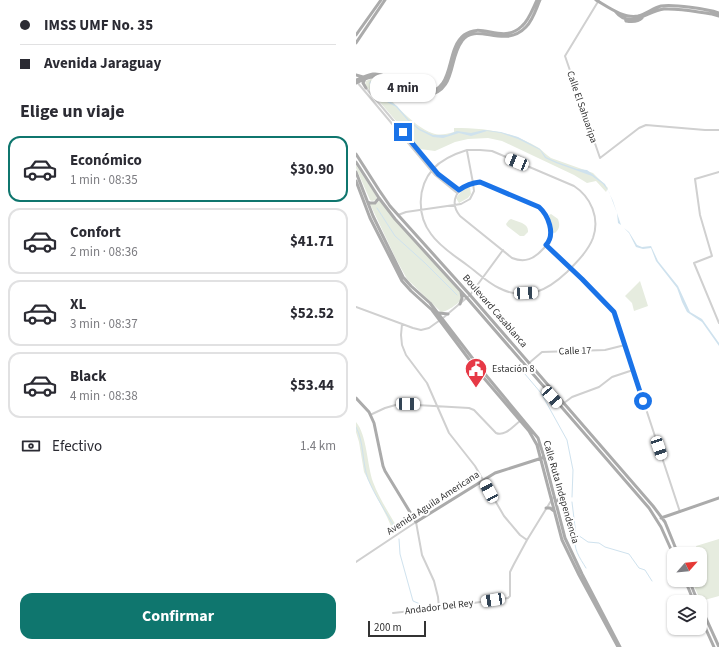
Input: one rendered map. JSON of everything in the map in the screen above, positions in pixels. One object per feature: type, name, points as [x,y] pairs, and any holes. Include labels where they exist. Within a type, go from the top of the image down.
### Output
[{"type":"main road","points":[[356,35],[381,0]]},
{"type":"main road","points":[[356,43],[385,0]]},
{"type":"main road","points":[[366,88],[364,83],[366,78],[375,74],[382,75],[408,92],[414,94],[431,92],[445,81],[456,47],[464,36],[477,30],[497,34],[506,34],[516,30],[524,24],[537,0]]},
{"type":"main road","points":[[357,80],[376,77],[384,79],[411,96],[425,96],[433,94],[442,88],[447,82],[460,44],[465,38],[474,33],[499,37],[517,33],[528,25],[540,0]]},
{"type":"main road","points":[[598,0],[615,11],[636,16],[663,6],[708,10],[719,13]]},
{"type":"main road","points":[[615,11],[618,15],[633,19],[643,17],[663,9],[719,16]]},
{"type":"main road","points":[[703,13],[708,10]]},
{"type":"main road","points":[[708,10],[709,14]]},
{"type":"main road","name":"Boulevard Casablanca","points":[[356,154],[382,196],[398,215],[470,295],[662,517],[668,526],[676,547]]},
{"type":"main road","name":"Boulevard Casablanca","points":[[357,163],[379,198],[395,219],[461,292],[657,519],[670,547]]},
{"type":"main road","name":"Calle Ruta Independencia","points":[[356,172],[385,240],[400,272],[406,281],[439,313],[441,319],[446,322],[480,368],[522,420]]},
{"type":"main road","name":"Calle Ruta Independencia","points":[[356,181],[370,218],[399,276],[406,286],[441,319],[476,370],[538,438],[562,540],[579,576],[619,647]]},
{"type":"main road","points":[[361,193],[363,194],[374,223],[385,240]]},
{"type":"main road","points":[[367,200],[374,204],[379,198]]},
{"type":"main road","points":[[460,304],[462,298],[461,292]]},
{"type":"main road","points":[[439,313],[448,314],[446,322]]},
{"type":"main road","points":[[357,400],[370,415],[376,428],[385,471],[416,522]]},
{"type":"main road","name":"Calle Ruta Independencia","points":[[543,458],[556,503],[562,532],[568,547],[619,647]]},
{"type":"main road","name":"Avenida Aguila Americana","points":[[416,522],[483,479],[495,473],[543,458]]},
{"type":"main road","points":[[556,503],[561,496]]},
{"type":"main road","points":[[657,519],[719,498]]},
{"type":"main road","points":[[546,508],[550,508],[554,511]]},
{"type":"main road","points":[[707,621],[719,647]]},
{"type":"main road","points":[[707,632],[714,647]]},
{"type":"street","name":"Calle El Sahuaripa","points":[[598,0],[565,56],[600,158],[639,128],[646,125],[719,130]]},
{"type":"street","points":[[357,80],[366,88],[433,170]]},
{"type":"street","points":[[357,80],[433,170],[458,191]]},
{"type":"street","points":[[398,215],[422,209],[461,204],[470,199],[474,191],[474,183],[467,150]]},
{"type":"street","points":[[467,150],[492,151],[574,186],[583,193],[591,204],[594,210],[595,218],[594,233],[589,246],[571,268],[553,285],[534,293],[511,293],[499,288],[483,277],[444,248],[433,237],[425,223],[421,202],[422,190],[433,170],[448,157],[467,150]]},
{"type":"street","points":[[719,172],[695,179],[700,215],[712,256],[694,263],[719,323]]},
{"type":"street","points":[[474,183],[486,184],[539,207],[548,218],[550,224],[549,242],[535,257],[526,260],[517,260],[456,212],[455,198],[458,191],[465,185],[474,183]]},
{"type":"street","points":[[546,245],[613,311],[680,512]]},
{"type":"street","points":[[356,307],[413,328],[424,330],[448,314],[470,295],[503,250]]},
{"type":"street","points":[[402,324],[401,340],[406,355],[427,383],[449,433],[475,466],[504,516],[520,535],[527,540],[554,496]]},
{"type":"street","name":"Calle 17","points":[[529,363],[542,352],[605,350],[625,345]]},
{"type":"street","points":[[560,406],[572,397],[599,387],[612,377],[633,370]]},
{"type":"street","points":[[370,415],[385,408],[399,404],[469,408],[474,410],[496,433],[500,435],[504,434],[522,420]]},
{"type":"street","points":[[416,522],[422,555],[434,581],[439,608]]},
{"type":"street","name":"Avenida Aguila Americana","points":[[356,562],[416,522]]},
{"type":"street","name":"Andador Del Rey","points":[[393,613],[508,598],[510,596],[510,572],[527,540]]},
{"type":"shaded area","points":[[371,79],[408,117],[425,130],[432,133],[443,134],[454,132],[454,128],[476,129],[508,134],[529,142],[551,158],[593,173],[608,188],[606,192],[596,181],[587,183],[574,175],[502,141],[488,138],[468,139],[455,142],[435,151],[420,149],[365,85],[366,81]]},
{"type":"shaded area","points":[[356,165],[377,197],[376,200],[370,200]]},
{"type":"shaded area","points":[[470,187],[471,194],[468,198],[459,203],[456,198],[464,188]]},
{"type":"shaded area","points":[[380,200],[460,292],[460,301],[446,311],[441,312],[407,279],[370,204],[376,204]]},
{"type":"shaded area","points":[[551,214],[558,219],[559,223],[559,228],[555,233],[552,232],[549,215]]},
{"type":"shaded area","points":[[511,219],[522,223],[527,227],[528,232],[524,236],[520,236],[507,226],[506,224]]},
{"type":"shaded area","points":[[640,281],[648,306],[634,311],[632,303],[625,296]]},
{"type":"shaded area","points":[[356,422],[362,434],[373,482],[381,500],[397,527],[398,530],[394,533],[364,472],[356,432]]},
{"type":"shaded area","points":[[719,539],[719,596],[707,599],[707,595],[698,595],[694,587],[707,587],[707,547],[696,546]]},
{"type":"water","points":[[371,81],[374,82],[388,100],[397,106],[409,120],[420,129],[433,135],[447,135],[457,131],[471,133],[484,130],[501,132],[518,137],[540,149],[546,157],[577,169],[587,170],[605,184],[608,191],[603,184],[592,176],[545,158],[540,150],[518,139],[501,133],[487,131],[471,136],[459,133],[443,138],[433,137],[419,130],[409,122],[396,107],[387,102],[369,83]]},
{"type":"water","points":[[617,213],[621,225],[618,223]]},
{"type":"water","points":[[624,228],[629,232],[637,245],[642,247],[651,246],[658,261],[678,286],[690,312],[702,319],[719,343],[719,346],[702,322],[687,312],[677,288],[656,261],[651,248],[643,249],[636,247],[629,233]]},
{"type":"waterway","points":[[377,208],[395,236],[457,295]]},
{"type":"waterway","points":[[519,367],[541,393],[567,440],[573,470],[572,497]]},
{"type":"waterway","points":[[356,427],[359,433],[368,479],[377,498],[395,528]]},
{"type":"waterway","points":[[572,502],[576,549],[586,568]]},
{"type":"waterway","points":[[575,533],[588,542],[599,543],[605,547],[629,554],[639,568],[645,570],[652,581]]},
{"type":"waterway","points":[[399,539],[400,554],[413,601],[420,604]]},
{"type":"place","name":"Estación 8","points":[[476,388]]},
{"type":"route","points":[[403,132],[438,174],[459,190],[465,185],[480,182],[539,207],[542,210],[548,218],[550,224],[549,242],[546,245],[614,312],[643,401]]}]
